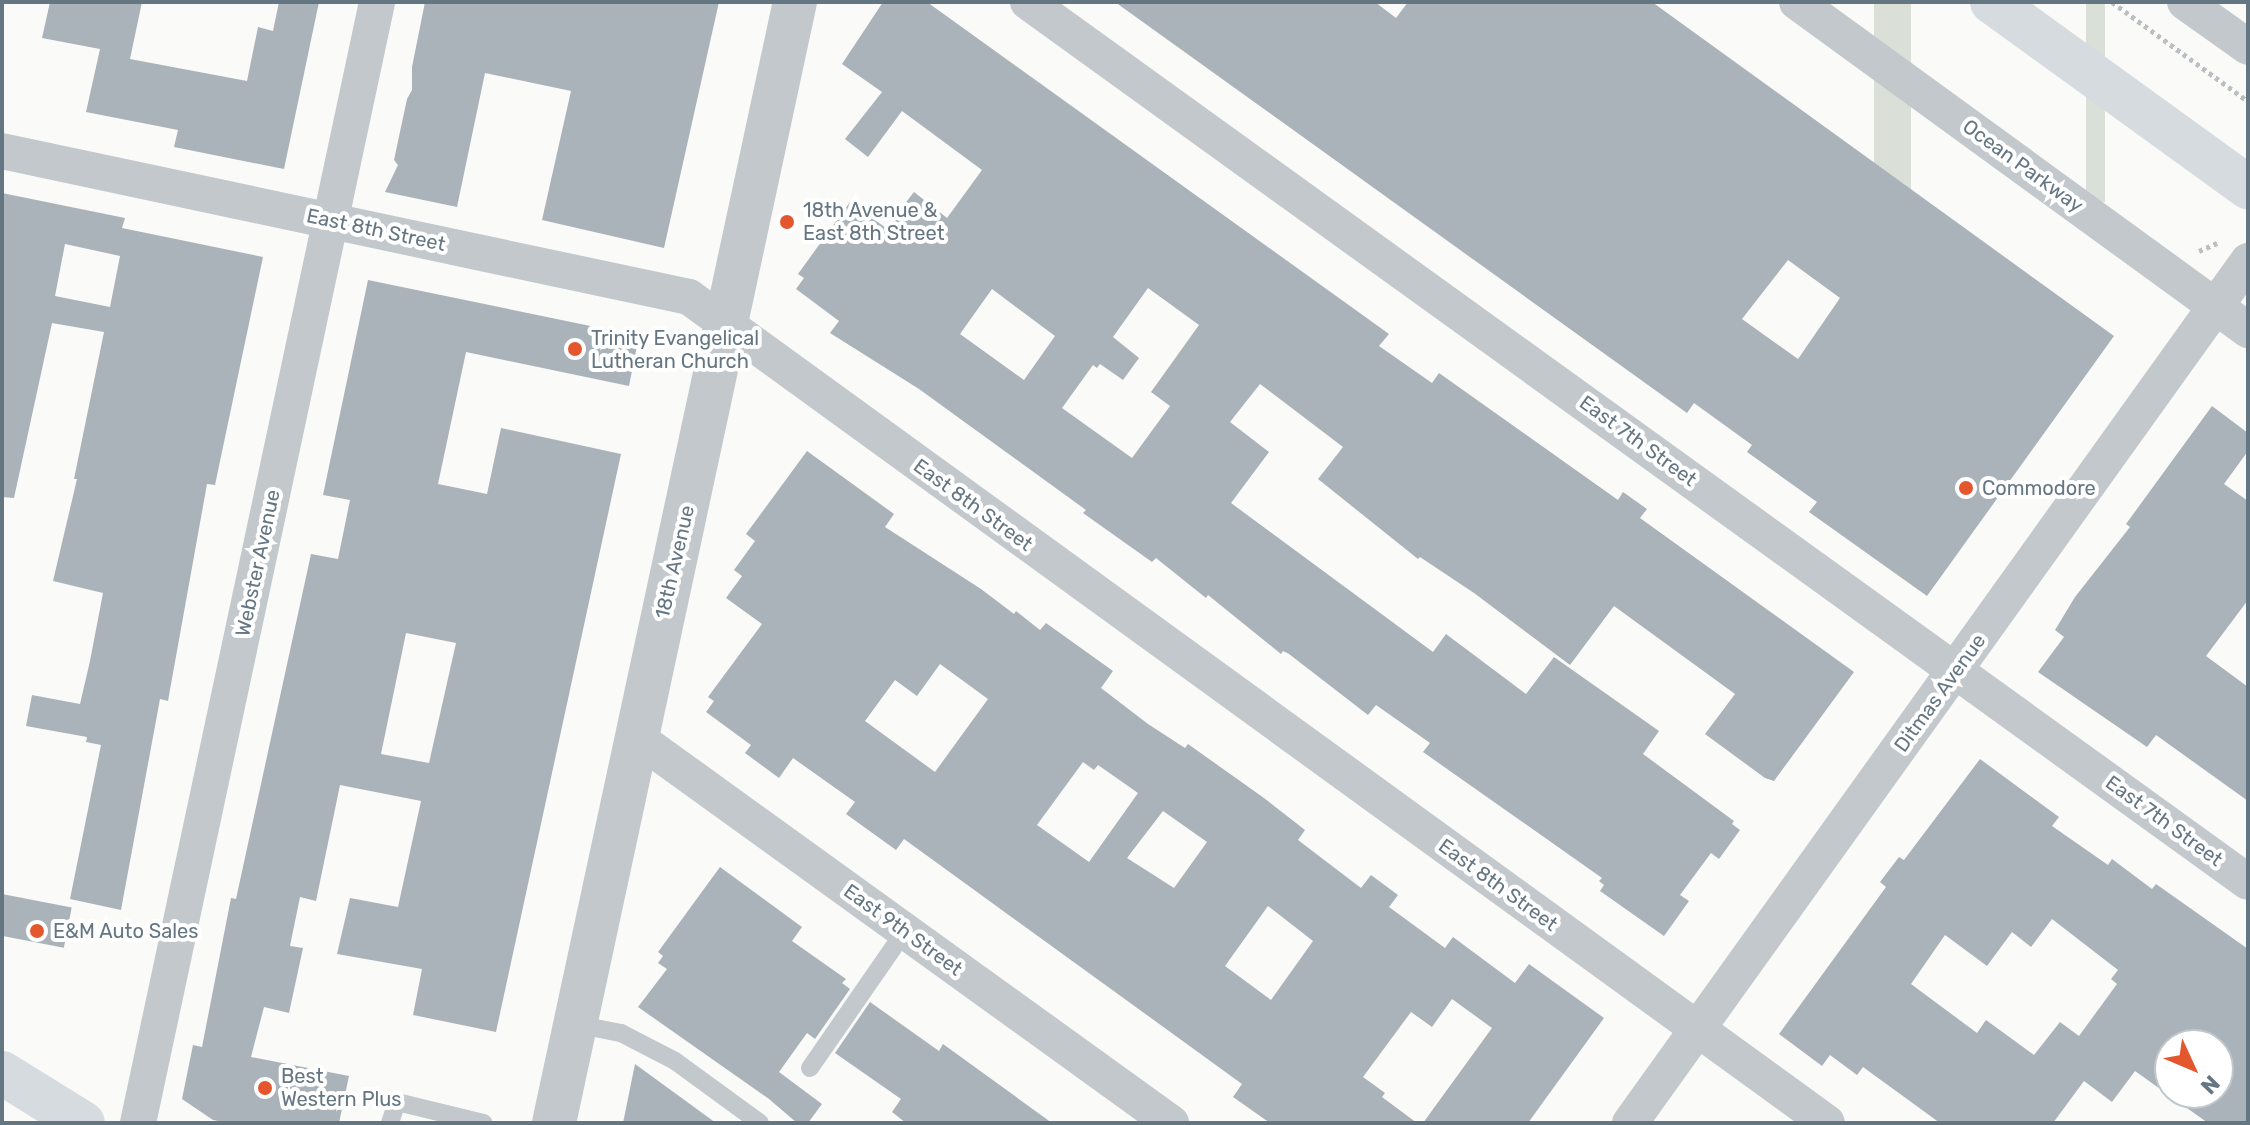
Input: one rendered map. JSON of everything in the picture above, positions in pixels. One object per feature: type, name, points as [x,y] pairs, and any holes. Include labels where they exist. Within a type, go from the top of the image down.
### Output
[{"type":"main road","points":[[1992,2],[2248,187]]},
{"type":"main road","points":[[2,1073],[83,1123]]},
{"type":"street","name":"Webster Avenue","points":[[138,1123],[377,2]]},
{"type":"street","name":"18th Avenue","points":[[554,1123],[795,2]]},
{"type":"street","name":"East 7th Street","points":[[1028,2],[2248,882]]},
{"type":"street","name":"Ocean Parkway","points":[[1797,2],[2248,330]]},
{"type":"street","points":[[2185,2],[2248,47]]},
{"type":"street","name":"East 8th Street","points":[[2,151],[689,297],[1827,1123]]},
{"type":"street","name":"Ditmas Avenue","points":[[1630,1123],[2248,261]]},
{"type":"street","name":"East 9th Street","points":[[636,737],[1171,1123]]},
{"type":"lane","points":[[810,1068],[905,931]]},
{"type":"lane","points":[[575,1024],[621,1033],[675,1061],[760,1123]]},
{"type":"lane","points":[[390,1123],[397,1102],[484,1123]]},
{"type":"path","points":[[2112,2],[2248,101]]},
{"type":"shaded area","points":[[1874,2],[1911,2],[1911,398],[1874,398]]},
{"type":"shaded area","points":[[2086,2],[2105,2],[2105,202],[2086,202]]},
{"type":"building","points":[[50,2],[142,2],[130,59],[247,81],[258,27],[273,31],[279,2],[319,2],[284,169],[174,147],[178,130],[86,112],[100,49],[42,38]]},
{"type":"building","points":[[425,2],[719,2],[664,248],[542,220],[571,91],[485,73],[457,207],[385,192],[398,165],[394,160],[407,99],[412,90],[412,67]]},
{"type":"building","points":[[883,2],[927,2],[1389,334],[1379,346],[1432,383],[1439,373],[1618,500],[1623,492],[1647,509],[1640,518],[1854,672],[1774,781],[1765,778],[1705,734],[1735,694],[1614,606],[1570,665],[1474,593],[1420,557],[1418,559],[1318,479],[1343,447],[1260,384],[1230,422],[1269,452],[1231,503],[1433,652],[1446,634],[1526,694],[1554,657],[1659,731],[1643,754],[1734,821],[1732,824],[1740,830],[1719,859],[1711,853],[1680,895],[1689,901],[1664,936],[1600,891],[1604,885],[1599,881],[1602,878],[1423,752],[1430,743],[1376,705],[1368,715],[1289,654],[1283,651],[1281,654],[1156,558],[1152,562],[1083,513],[1086,510],[919,389],[830,333],[839,321],[796,289],[804,278],[798,274],[850,202],[886,228],[914,192],[947,218],[982,170],[902,111],[868,157],[845,139],[882,92],[842,64]],"holes":[[[1148,288],[1199,325],[1151,392],[1170,406],[1132,458],[1062,408],[1093,365],[1097,368],[1100,364],[1123,380],[1139,358],[1113,337]],[[992,289],[1055,336],[1024,380],[960,334]]]},
{"type":"building","points":[[1115,2],[1375,2],[1396,18],[1408,2],[1652,2],[2114,336],[1927,596],[1809,512],[1817,502],[1747,452],[1752,445],[1694,403],[1687,413]],"holes":[[[1788,260],[1840,298],[1798,359],[1742,319]]]},
{"type":"building","points":[[2,193],[125,218],[122,228],[263,257],[215,485],[207,484],[168,701],[160,699],[121,910],[70,899],[101,745],[86,742],[87,737],[26,726],[32,695],[80,704],[90,661],[103,593],[53,581],[77,479],[74,479],[104,332],[52,323],[14,498],[2,497]],"holes":[[[65,244],[120,256],[110,307],[55,296]]]},
{"type":"building","points":[[368,280],[639,336],[629,386],[466,352],[438,484],[487,494],[501,428],[621,454],[496,1032],[413,1015],[422,969],[337,954],[350,898],[398,907],[421,801],[340,785],[316,901],[300,897],[290,946],[303,948],[289,1013],[264,1007],[251,1057],[349,1076],[339,1123],[230,1123],[213,1120],[182,1099],[193,1045],[202,1047],[231,898],[236,899],[311,554],[338,559],[350,500],[323,495]],"holes":[[[406,633],[456,643],[429,763],[381,754]]]},
{"type":"building","points":[[2212,406],[2248,433],[2248,451],[2224,484],[2248,501],[2248,600],[2206,656],[2248,687],[2248,801],[2156,735],[2147,747],[2038,672],[2064,637],[2055,630],[2075,597],[2130,527],[2126,524]]},
{"type":"building","points":[[807,451],[894,514],[885,527],[1014,614],[1016,611],[1040,630],[1046,623],[1113,671],[1101,688],[1148,724],[1185,748],[1188,744],[1264,798],[1305,830],[1298,840],[1361,888],[1371,875],[1398,895],[1389,907],[1445,948],[1453,937],[1515,983],[1529,964],[1604,1018],[1528,1123],[1423,1123],[1492,1028],[1452,999],[1432,1027],[1411,1012],[1363,1077],[1385,1093],[1382,1097],[1417,1123],[1270,1123],[1233,1097],[1242,1084],[904,839],[896,850],[846,814],[855,802],[793,758],[779,778],[745,753],[751,745],[706,712],[714,701],[708,697],[762,624],[726,598],[742,576],[734,570],[755,541],[746,534]],"holes":[[[940,664],[988,699],[935,772],[865,721],[895,680],[917,696]],[[1083,762],[1094,770],[1098,765],[1138,793],[1089,862],[1037,825]],[[1163,811],[1207,842],[1174,888],[1127,858]],[[1268,906],[1313,941],[1271,1000],[1225,966]]]},
{"type":"building","points":[[1980,759],[2059,817],[2052,826],[2108,865],[2112,859],[2152,889],[2156,884],[2248,949],[2248,1123],[2208,1123],[2188,1109],[2234,1109],[2234,1029],[2154,1029],[2154,1085],[2135,1071],[2112,1102],[2084,1081],[2053,1123],[1940,1123],[1863,1067],[1857,1075],[1830,1055],[1822,1066],[1779,1034],[1886,887],[1880,882],[1899,857],[1904,860]],"holes":[[[2052,919],[2118,970],[2111,979],[2117,984],[2079,1036],[2060,1022],[2034,1055],[1986,1020],[1977,1033],[1911,984],[1945,935],[1987,966],[2012,932],[2031,947]]]},
{"type":"building","points":[[720,867],[802,927],[792,941],[846,979],[842,983],[850,989],[815,1039],[807,1033],[779,1072],[822,1104],[808,1123],[797,1123],[769,1099],[638,1007],[667,969],[658,963],[663,956],[658,952]]},
{"type":"building","points":[[2,894],[72,908],[64,948],[2,936]]},
{"type":"building","points":[[870,1002],[939,1051],[943,1044],[1052,1123],[906,1123],[892,1112],[901,1099],[835,1053]]},
{"type":"building","points":[[635,1064],[716,1123],[623,1123]]},
{"type":"place","name":"18th Avenue & East 8th Street","points":[[787,222]]},
{"type":"place","name":"Trinity Evangelical Lutheran Church","points":[[575,349]]},
{"type":"place","name":"Commodore","points":[[1966,488]]},
{"type":"place","name":"E&M Auto Sales","points":[[37,931]]},
{"type":"place","name":"Best Western Plus","points":[[265,1088]]}]
